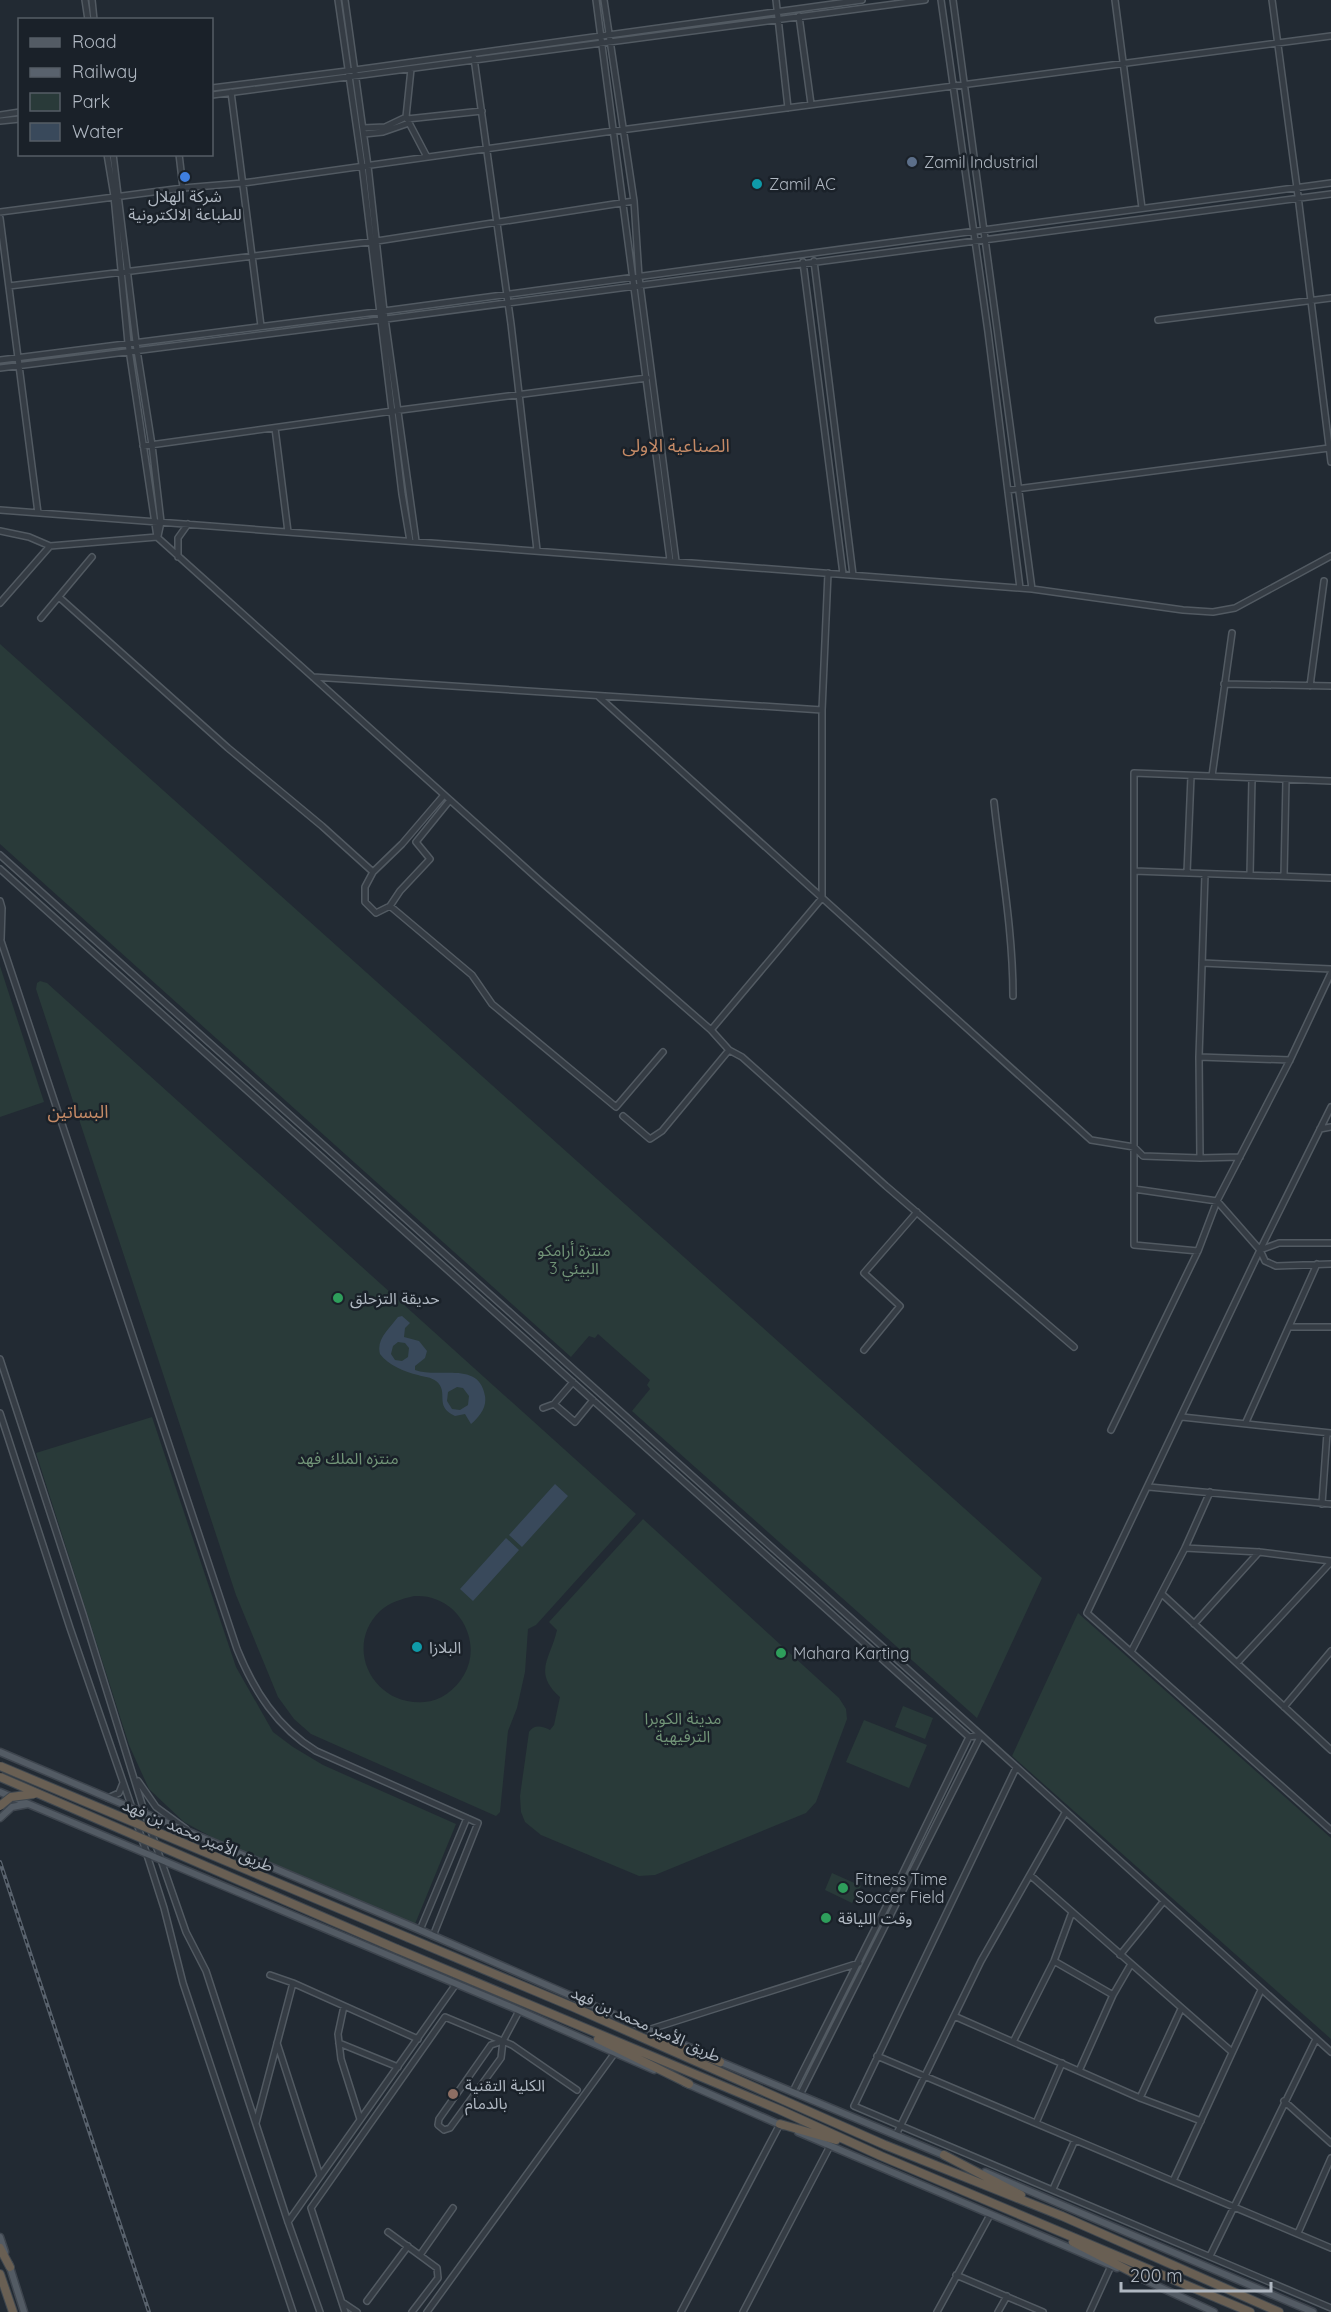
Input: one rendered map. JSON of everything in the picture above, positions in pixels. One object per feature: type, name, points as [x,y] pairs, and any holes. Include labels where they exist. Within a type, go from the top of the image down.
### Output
[{"type":"highway","name":"طريق الأمير محمد بن فهد","points":[[0,1766],[573,2007],[885,2145],[1062,2217],[1279,2312]]},
{"type":"highway","name":"طريق الأمير محمد بن فهد","points":[[0,1777],[397,1949],[780,2110],[881,2156],[1247,2311]]},
{"type":"highway","points":[[0,1806],[11,1797],[37,1794]]},
{"type":"highway","points":[[573,2007],[720,2062]]},
{"type":"highway","points":[[538,2008],[689,2084]]},
{"type":"highway","points":[[780,2124],[881,2156]]},
{"type":"highway","points":[[944,2155],[1062,2217]]},
{"type":"highway","points":[[1002,2207],[1144,2279]]},
{"type":"highway","points":[[0,2248],[10,2268]]},
{"type":"highway","points":[[0,2274],[12,2312]]},
{"type":"main road","points":[[0,1752],[651,2029],[720,2062],[1312,2312]]},
{"type":"main road","points":[[0,1792],[456,1984],[614,2054],[1144,2279],[1214,2312]]},
{"type":"main road","points":[[0,1818],[12,1807],[28,1804]]},
{"type":"main road","points":[[0,2237],[24,2312]]},
{"type":"street","points":[[85,0],[87,18]]},
{"type":"street","points":[[92,0],[94,18]]},
{"type":"street","points":[[338,0],[363,131],[365,166]]},
{"type":"street","points":[[345,0],[352,73],[396,411],[402,494],[413,541]]},
{"type":"street","points":[[596,0],[623,203],[636,277],[673,560]]},
{"type":"street","points":[[604,0],[634,201],[636,277]]},
{"type":"street","points":[[776,0],[788,108]]},
{"type":"street","points":[[609,37],[862,0]]},
{"type":"street","points":[[213,95],[601,38],[925,0]]},
{"type":"street","points":[[941,0],[988,332],[1020,588]]},
{"type":"street","points":[[953,0],[1032,589]]},
{"type":"street","points":[[1115,0],[1142,208]]},
{"type":"street","points":[[1272,0],[1331,462]]},
{"type":"street","points":[[799,16],[811,104]]},
{"type":"street","points":[[0,212],[183,188],[243,183],[622,129],[1331,36]]},
{"type":"street","points":[[213,88],[411,69],[474,56]]},
{"type":"street","points":[[474,56],[511,324],[537,550]]},
{"type":"street","points":[[411,69],[408,120],[427,157]]},
{"type":"street","points":[[606,81],[615,80]]},
{"type":"street","points":[[230,85],[262,334]]},
{"type":"street","points":[[363,131],[383,132],[408,120],[482,111]]},
{"type":"street","points":[[0,115],[18,112]]},
{"type":"street","points":[[0,121],[18,119]]},
{"type":"street","points":[[107,156],[129,271],[137,350],[152,445],[157,537],[450,801],[711,1030],[729,1050],[742,1057],[1074,1347]]},
{"type":"street","points":[[113,156],[128,343],[157,522]]},
{"type":"street","points":[[179,156],[183,188]]},
{"type":"street","points":[[0,360],[1331,183]]},
{"type":"street","points":[[0,368],[1331,194]]},
{"type":"street","points":[[9,286],[374,241],[634,201]]},
{"type":"street","points":[[0,218],[21,365],[38,513]]},
{"type":"street","points":[[813,253],[853,575]]},
{"type":"street","points":[[801,254],[843,574]]},
{"type":"street","points":[[122,280],[129,271]]},
{"type":"street","points":[[1158,320],[1331,298]]},
{"type":"street","points":[[988,332],[998,331]]},
{"type":"street","points":[[143,446],[649,378]]},
{"type":"street","points":[[821,406],[832,402]]},
{"type":"street","points":[[998,417],[1009,415]]},
{"type":"street","points":[[275,428],[288,532]]},
{"type":"street","points":[[1008,490],[1329,448]]},
{"type":"street","points":[[0,510],[1032,589],[1213,612],[1235,608],[1331,556]]},
{"type":"street","points":[[836,520],[846,520]]},
{"type":"street","points":[[178,557],[178,538],[188,524]]},
{"type":"street","points":[[0,531],[29,537],[50,546],[157,537]]},
{"type":"street","points":[[0,603],[50,546]]},
{"type":"street","points":[[41,618],[92,557]]},
{"type":"street","points":[[711,1030],[822,898],[822,710],[828,573]]},
{"type":"street","points":[[1310,686],[1324,580]]},
{"type":"street","points":[[60,598],[228,748],[322,826],[373,872]]},
{"type":"street","points":[[1212,776],[1232,633]]},
{"type":"street","points":[[313,677],[822,710]]},
{"type":"street","points":[[1224,684],[1331,686]]},
{"type":"street","points":[[598,696],[1090,1140],[1134,1148],[1143,1156],[1240,1157]]},
{"type":"street","points":[[1198,1251],[1134,1245],[1134,773],[1331,782]]},
{"type":"street","points":[[1187,873],[1191,776]]},
{"type":"street","points":[[1250,874],[1252,778]]},
{"type":"street","points":[[1284,876],[1286,780]]},
{"type":"street","points":[[444,795],[402,844],[373,872],[365,887],[365,902],[376,913],[390,906],[400,891],[430,859],[416,842],[450,801]]},
{"type":"street","points":[[994,802],[1008,910],[1013,996]]},
{"type":"street","points":[[0,855],[758,1534],[1331,2052]]},
{"type":"street","points":[[0,868],[969,1737]]},
{"type":"street","points":[[1134,871],[1331,878]]},
{"type":"street","points":[[1200,1158],[1199,1057],[1205,874]]},
{"type":"street","points":[[0,901],[2,908],[0,939],[237,1649],[249,1678],[273,1714],[299,1741],[316,1751],[478,1823],[433,1936]]},
{"type":"street","points":[[48,912],[54,904]]},
{"type":"street","points":[[390,906],[472,975],[492,1004],[616,1107],[663,1052]]},
{"type":"street","points":[[1111,1431],[1198,1251],[1217,1201],[1290,1060],[1331,971],[1202,963]]},
{"type":"street","points":[[164,1016],[170,1009]]},
{"type":"street","points":[[623,1116],[650,1139],[662,1131],[729,1050]]},
{"type":"street","points":[[1199,1057],[1290,1060]]},
{"type":"street","points":[[253,1095],[260,1088]]},
{"type":"street","points":[[1331,1107],[1260,1250],[1087,1613],[1328,1828],[1331,1820]]},
{"type":"street","points":[[1320,1129],[1331,1127]]},
{"type":"street","points":[[353,1185],[360,1178]]},
{"type":"street","points":[[1134,1189],[1217,1201],[1260,1250],[1265,1261],[1276,1266],[1331,1264]]},
{"type":"street","points":[[864,1350],[900,1306],[864,1273],[917,1212]]},
{"type":"street","points":[[1260,1250],[1279,1243],[1331,1243]]},
{"type":"street","points":[[443,1266],[449,1258]]},
{"type":"street","points":[[1246,1422],[1317,1264]]},
{"type":"street","points":[[1289,1328],[1331,1327]]},
{"type":"street","points":[[0,1359],[80,1603],[145,1814],[186,1932],[206,1971],[255,2124],[320,2312]]},
{"type":"street","points":[[565,1375],[571,1368]]},
{"type":"street","points":[[543,1408],[554,1404],[573,1382]]},
{"type":"street","points":[[554,1404],[575,1422],[593,1400]]},
{"type":"street","points":[[606,1412],[613,1405]]},
{"type":"street","points":[[0,1413],[147,1854],[183,1983],[293,2312]]},
{"type":"street","points":[[1182,1416],[1329,1433],[1322,1504]]},
{"type":"street","points":[[640,1442],[646,1435]]},
{"type":"street","points":[[674,1473],[680,1466]]},
{"type":"street","points":[[1149,1487],[1331,1504]]},
{"type":"street","points":[[1131,1652],[1185,1548],[1210,1492]]},
{"type":"street","points":[[751,1541],[758,1534]]},
{"type":"street","points":[[1185,1548],[1259,1552],[1331,1561]]},
{"type":"street","points":[[1194,1624],[1259,1552]]},
{"type":"street","points":[[1237,1663],[1331,1561]]},
{"type":"street","points":[[1162,1594],[1331,1750]]},
{"type":"street","points":[[840,1622],[847,1615]]},
{"type":"street","points":[[1284,1707],[1331,1651]]},
{"type":"street","points":[[920,1693],[926,1686]]},
{"type":"street","points":[[969,1737],[981,1735]]},
{"type":"street","points":[[800,2095],[981,1735]]},
{"type":"street","points":[[793,2091],[969,1737]]},
{"type":"street","points":[[1325,1745],[1331,1738]]},
{"type":"street","points":[[1016,1768],[854,2106],[1331,2308]]},
{"type":"street","points":[[133,1774],[156,1807],[197,1837]]},
{"type":"street","points":[[106,1799],[114,1797],[123,1789],[123,1782]]},
{"type":"street","points":[[896,2135],[981,1962],[1065,1813]]},
{"type":"street","points":[[420,1930],[467,1818]]},
{"type":"street","points":[[1030,1875],[1232,2052]]},
{"type":"street","points":[[1120,1955],[1164,1902]]},
{"type":"street","points":[[1013,2042],[1054,1961],[1072,1912]]},
{"type":"street","points":[[1054,1961],[1113,1995]]},
{"type":"street","points":[[651,2029],[866,1962]]},
{"type":"street","points":[[1079,2071],[1113,1995],[1131,1964]]},
{"type":"street","points":[[270,1975],[418,2039]]},
{"type":"street","points":[[255,2124],[293,1983]]},
{"type":"street","points":[[288,2222],[456,1984]]},
{"type":"street","points":[[1173,2181],[1261,1990]]},
{"type":"street","points":[[344,2006],[338,2034],[341,2060],[360,2119]]},
{"type":"street","points":[[1140,2098],[1181,2009]]},
{"type":"street","points":[[503,2041],[491,2045],[439,2119],[438,2125],[444,2130],[450,2128],[501,2058],[503,2041],[519,2011]]},
{"type":"street","points":[[954,2016],[1140,2098],[1201,2121]]},
{"type":"street","points":[[345,2312],[310,2208],[445,2017],[512,2045],[577,2090]]},
{"type":"street","points":[[1210,2256],[1316,2039]]},
{"type":"street","points":[[276,2041],[320,2176]]},
{"type":"street","points":[[339,2043],[398,2067]]},
{"type":"street","points":[[427,2312],[614,2054]]},
{"type":"street","points":[[877,2056],[927,2075],[1232,2208],[1331,2248]]},
{"type":"street","points":[[1036,2123],[1062,2063]]},
{"type":"street","points":[[1284,2101],[1331,2143]]},
{"type":"street","points":[[681,2312],[780,2124]]},
{"type":"street","points":[[1053,2189],[1075,2139]]},
{"type":"street","points":[[743,2312],[830,2146]]},
{"type":"street","points":[[1298,2233],[1331,2158]]},
{"type":"street","points":[[420,2255],[453,2208]]},
{"type":"street","points":[[937,2312],[990,2215]]},
{"type":"street","points":[[388,2232],[436,2268],[438,2278],[412,2312]]},
{"type":"street","points":[[368,2301],[408,2246]]},
{"type":"street","points":[[1090,2312],[1111,2265]]},
{"type":"street","points":[[956,2275],[1043,2312]]},
{"type":"street","points":[[998,2312],[1007,2296]]},
{"type":"street","points":[[342,2302],[357,2312]]},
{"type":"green space","name":"منتزة أرامكو البيئي 3","points":[[0,644],[1042,1578],[977,1718],[632,1411],[650,1389],[647,1385],[650,1380],[598,1334],[595,1338],[589,1336],[571,1357],[0,844]]},
{"type":"green space","points":[[0,966],[44,1102],[0,1117]]},
{"type":"green space","name":"منتزه الملك فهد","points":[[40,981],[47,983],[636,1514],[536,1625],[528,1629],[525,1672],[517,1708],[508,1731],[500,1812],[496,1816],[311,1734],[294,1719],[278,1697],[236,1595],[36,989]],"holes":[[[416,1596],[432,1598],[453,1610],[466,1629],[471,1652],[464,1675],[452,1690],[442,1697],[424,1702],[406,1701],[390,1695],[369,1672],[364,1657],[364,1641],[369,1625],[380,1611],[396,1601]]]},
{"type":"green space","points":[[152,1417],[236,1667],[273,1732],[323,1765],[456,1824],[415,1924],[219,1841],[184,1822],[149,1789],[129,1745],[36,1453]]},
{"type":"green space","name":"مدينة الكوبرا الترفيهية","points":[[643,1519],[839,1698],[846,1709],[847,1719],[816,1802],[806,1813],[655,1875],[639,1876],[541,1835],[525,1822],[521,1812],[520,1796],[529,1732],[538,1726],[550,1730],[554,1725],[560,1697],[547,1680],[545,1672],[557,1630],[549,1622]]},
{"type":"green space","points":[[1078,1613],[1331,1838],[1331,2039],[1012,1756]]},
{"type":"green space","points":[[903,1706],[933,1718],[925,1739],[895,1727]]},
{"type":"green space","points":[[864,1720],[927,1745],[909,1788],[846,1762]]},
{"type":"green space","name":"Fitness Time Soccer Field","points":[[832,1873],[861,1886],[852,1903],[825,1890]]},
{"type":"water","points":[[402,1316],[410,1323],[405,1328],[404,1337],[419,1341],[427,1351],[425,1358],[415,1366],[415,1370],[467,1374],[481,1385],[485,1396],[484,1408],[471,1424],[465,1414],[455,1416],[448,1412],[443,1403],[442,1390],[436,1381],[397,1368],[380,1354],[382,1339],[398,1317]],"holes":[[[398,1342],[405,1343],[409,1348],[408,1357],[402,1361],[395,1360],[391,1354],[393,1346]],[[457,1387],[463,1388],[469,1396],[468,1405],[460,1410],[452,1409],[447,1401],[448,1392]]]},
{"type":"water","points":[[555,1484],[568,1496],[522,1547],[509,1535]]},
{"type":"water","points":[[506,1538],[519,1550],[473,1601],[460,1589]]},
{"type":"railway","points":[[0,1862],[149,2312]]},
{"type":"place","name":"Zamil Industrial","points":[[912,162]]},
{"type":"place","name":"شركة الهلال للطباعة الالكترونية","points":[[185,177]]},
{"type":"place","name":"Zamil AC","points":[[757,184]]},
{"type":"place","name":"حديقة التزحلق","points":[[338,1298]]},
{"type":"place","name":"البلازا","points":[[417,1647]]},
{"type":"place","name":"Mahara Karting","points":[[781,1653]]},
{"type":"place","name":"Fitness Time Soccer Field","points":[[843,1888]]},
{"type":"place","name":"وقت اللياقة","points":[[826,1918]]},
{"type":"place","name":"الكلية التقنية بالدمام","points":[[453,2094]]},
{"type":"district","name":"الصناعية الاولى","points":[[676,445]]},
{"type":"district","name":"البساتين","points":[[78,1111]]}]
